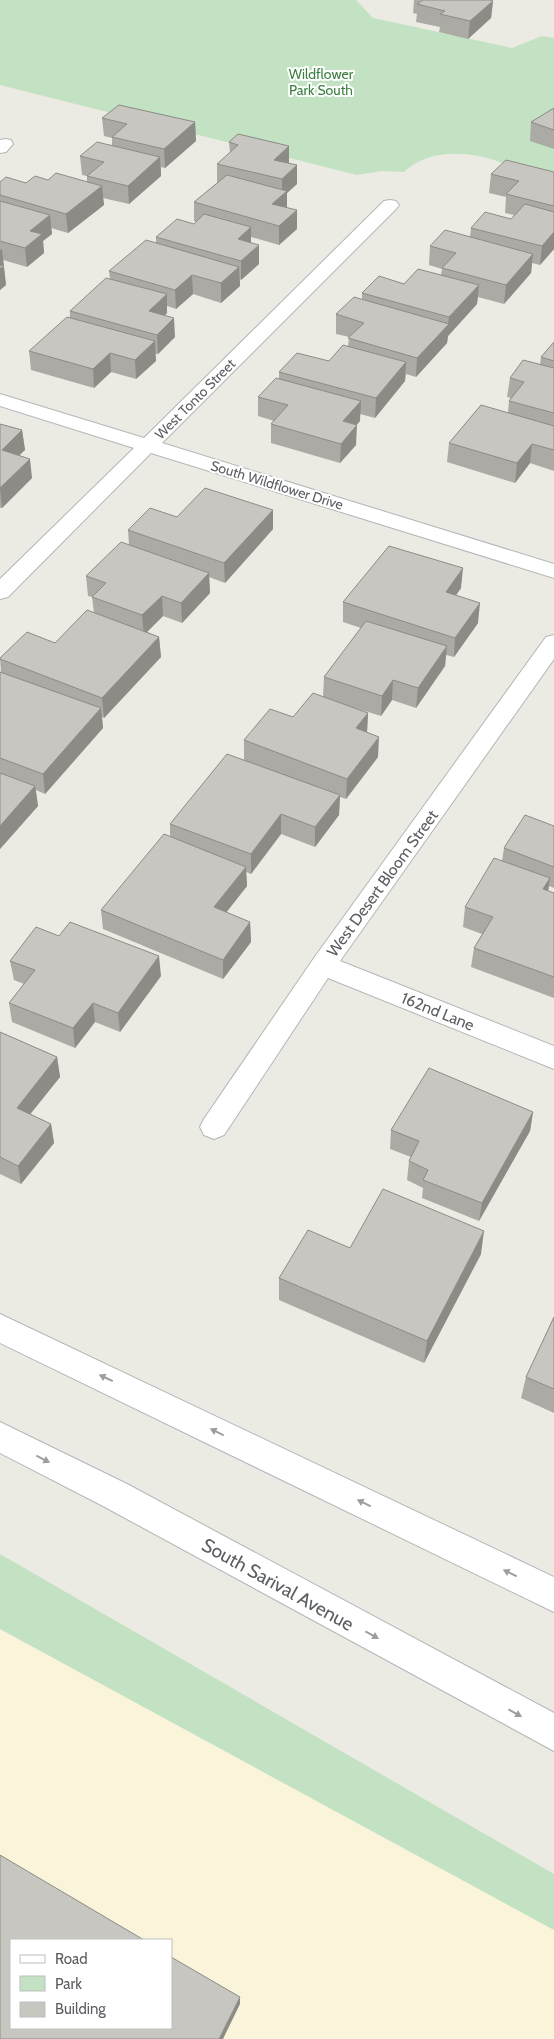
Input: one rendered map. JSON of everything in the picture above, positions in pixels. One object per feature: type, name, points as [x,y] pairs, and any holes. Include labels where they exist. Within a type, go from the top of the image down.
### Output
[{"type":"street","name":"West Tonto Street","points":[[0,592],[390,204]]},
{"type":"street","name":"South Wildflower Drive","points":[[0,400],[554,571]]},
{"type":"street","name":"West Desert Bloom Street","points":[[214,1127],[323,965],[554,642]]},
{"type":"street","name":"162nd Lane","points":[[323,965],[554,1058]]},
{"type":"street","points":[[0,1328],[554,1595]]},
{"type":"street","name":"South Sarival Avenue","points":[[0,1437],[114,1495],[554,1733]]},
{"type":"shaded area","points":[[0,1629],[554,1930],[554,2039],[0,2039]]},
{"type":"green space","name":"Wildflower Park South","points":[[0,0],[356,0],[373,18],[512,48],[542,36],[554,38],[554,183],[520,174],[500,162],[488,158],[463,154],[437,155],[414,164],[404,172],[381,171],[357,175],[0,85]]},
{"type":"green space","points":[[0,1554],[554,1874],[554,1930],[0,1629]]},
{"type":"building","points":[[423,0],[493,1],[470,21],[440,14],[445,11],[417,4]]},
{"type":"building","points":[[119,105],[195,122],[164,149],[112,137],[127,124],[102,118]]},
{"type":"building","points":[[554,108],[554,130],[531,122]]},
{"type":"building","points":[[238,134],[289,146],[274,160],[297,165],[282,179],[217,164],[238,145],[229,142]]},
{"type":"building","points":[[97,142],[160,157],[128,186],[87,176],[104,162],[80,156]]},
{"type":"building","points":[[506,160],[554,172],[554,206],[506,194],[519,181],[491,174]]},
{"type":"building","points":[[56,173],[102,186],[66,214],[0,195],[0,182],[6,177],[26,183],[35,176],[48,180]]},
{"type":"building","points":[[227,175],[287,191],[272,204],[297,210],[279,226],[194,202]]},
{"type":"building","points":[[0,201],[50,215],[30,231],[42,234],[25,248],[0,241]]},
{"type":"building","points":[[525,204],[554,212],[554,232],[542,246],[471,228],[485,212],[511,219]]},
{"type":"building","points":[[204,214],[251,227],[238,239],[259,245],[241,261],[156,237],[177,219],[194,224]]},
{"type":"building","points":[[445,230],[533,254],[506,285],[442,268],[456,253],[430,246]]},
{"type":"building","points":[[146,240],[239,267],[221,283],[192,275],[175,290],[109,271]]},
{"type":"building","points":[[418,269],[479,285],[449,317],[362,293],[379,276],[404,284]]},
{"type":"building","points":[[106,278],[167,294],[149,311],[174,318],[157,335],[70,311]]},
{"type":"building","points":[[354,297],[449,324],[417,358],[348,338],[364,323],[336,314]]},
{"type":"building","points":[[67,317],[155,341],[135,360],[110,353],[93,369],[29,351]]},
{"type":"building","points":[[554,342],[554,361],[541,357]]},
{"type":"building","points":[[343,345],[406,362],[376,398],[279,372],[297,353],[329,361]]},
{"type":"building","points":[[523,360],[554,368],[554,413],[509,401],[524,382],[510,378]]},
{"type":"building","points":[[276,378],[361,401],[343,421],[357,425],[341,444],[271,424],[288,405],[258,397]]},
{"type":"building","points":[[481,405],[554,426],[554,450],[532,444],[517,463],[449,443]]},
{"type":"building","points":[[0,424],[22,430],[2,450],[30,459],[0,488]]},
{"type":"building","points":[[205,488],[273,510],[224,563],[128,530],[150,508],[177,517]]},
{"type":"building","points":[[121,542],[209,573],[181,603],[162,596],[142,615],[92,597],[106,583],[86,576]]},
{"type":"building","points":[[389,546],[463,568],[446,592],[480,603],[455,638],[343,602]]},
{"type":"building","points":[[87,610],[159,637],[102,698],[0,659],[27,632],[55,643]]},
{"type":"building","points":[[366,621],[447,646],[418,688],[393,680],[382,696],[324,677]]},
{"type":"building","points":[[0,672],[101,708],[43,774],[0,758]]},
{"type":"building","points":[[313,693],[368,713],[356,728],[379,737],[347,779],[244,740],[270,709],[293,717]]},
{"type":"building","points":[[227,754],[340,795],[315,827],[281,814],[251,854],[170,824]]},
{"type":"building","points":[[0,773],[35,786],[0,826]]},
{"type":"building","points":[[525,815],[554,826],[554,867],[504,848]]},
{"type":"building","points":[[164,834],[246,867],[214,907],[250,922],[223,960],[101,910]]},
{"type":"building","points":[[494,858],[550,878],[543,889],[554,893],[554,977],[474,948],[493,917],[465,907]]},
{"type":"building","points":[[70,922],[159,956],[118,1013],[93,1003],[73,1028],[9,1003],[35,970],[10,961],[36,927],[59,936]]},
{"type":"building","points":[[0,1032],[57,1057],[17,1108],[51,1124],[18,1166],[0,1157]]},
{"type":"building","points":[[429,1068],[533,1112],[482,1203],[423,1180],[428,1170],[409,1161],[419,1141],[391,1130]]},
{"type":"building","points":[[383,1189],[484,1231],[427,1341],[279,1278],[308,1230],[350,1248]]},
{"type":"building","points":[[554,1317],[554,1389],[526,1377]]},
{"type":"building","points":[[0,1855],[142,1939],[10,1939],[10,2029],[172,2029],[172,1958],[240,1997],[219,2039],[0,2039]]}]
